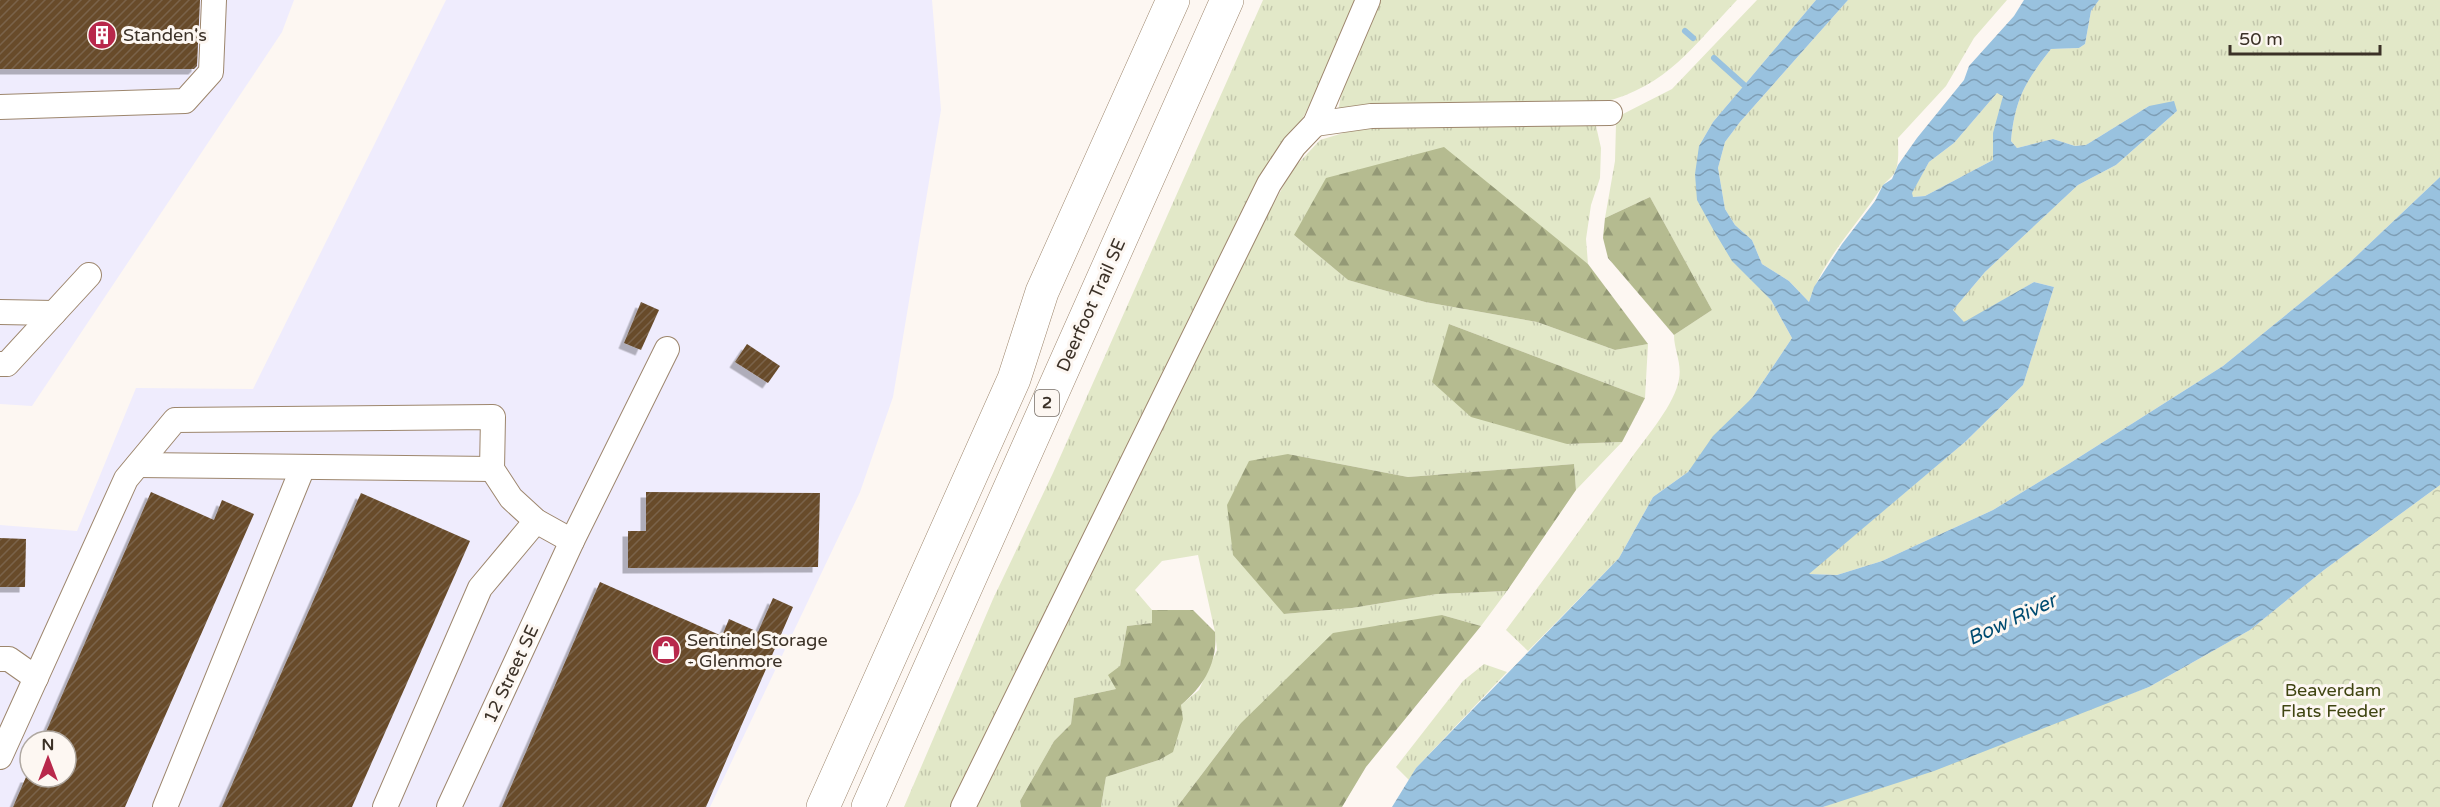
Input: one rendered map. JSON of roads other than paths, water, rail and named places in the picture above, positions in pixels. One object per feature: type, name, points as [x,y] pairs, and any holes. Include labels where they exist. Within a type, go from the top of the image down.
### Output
[{"type":"highway","name":"2","points":[[823,807],[1014,379],[1042,292],[1173,0]]},
{"type":"highway","name":"Deerfoot Trail SE","points":[[868,807],[1227,0]]},
{"type":"highway","points":[[802,807],[1042,292]]},
{"type":"street","points":[[0,106],[185,101],[211,72],[214,0]]},
{"type":"street","points":[[963,807],[1269,184],[1294,146],[1315,124],[1368,0]]},
{"type":"street","points":[[1315,124],[1371,116],[1610,113]]},
{"type":"street","points":[[0,364],[7,364],[89,275]]},
{"type":"street","points":[[0,312],[54,313]]},
{"type":"street","name":"12 Street SE","points":[[449,807],[572,541],[667,349]]},
{"type":"street","points":[[0,757],[126,479],[176,420],[493,417],[492,470],[511,498],[536,521],[572,541]]},
{"type":"street","points":[[138,465],[492,470]]},
{"type":"street","points":[[165,807],[303,467]]},
{"type":"street","points":[[385,807],[480,588],[536,521]]},
{"type":"street","points":[[0,659],[9,659],[36,678]]},
{"type":"water","name":"Bow River","points":[[1816,0],[1848,0],[1740,122],[1725,142],[1718,168],[1725,209],[1735,225],[1752,240],[1762,264],[1789,281],[1809,302],[1814,287],[1842,244],[1875,201],[1883,185],[1892,179],[1898,165],[1917,138],[1964,80],[1969,66],[2014,16],[2024,0],[2099,0],[2091,11],[2085,44],[2079,48],[2051,49],[2034,71],[2015,114],[2011,141],[2017,148],[2053,139],[2075,146],[2086,145],[2149,106],[2174,101],[2177,111],[2116,165],[2078,185],[1985,272],[1953,310],[1964,322],[2034,282],[2054,287],[2023,385],[1965,442],[1809,574],[1837,575],[1882,561],[1993,510],[2070,463],[2223,366],[2346,266],[2440,177],[2440,485],[2324,570],[2250,630],[2149,687],[1934,771],[1823,807],[1392,807],[1416,768],[1619,558],[1653,497],[1688,472],[1713,436],[1752,398],[1792,338],[1771,300],[1732,261],[1697,200],[1695,174],[1699,146],[1713,122]],"holes":[[[1997,93],[2003,96],[1993,133],[1993,160],[1925,196],[1913,197],[1912,193],[1929,162],[1954,143]]]},
{"type":"waterway","points":[[1685,31],[1693,38]]},
{"type":"waterway","points":[[1714,58],[1744,85]]},
{"type":"place","name":"Standen's","points":[[102,35]]},
{"type":"place","name":"Sentinel Storage - Glenmore","points":[[666,650]]},
{"type":"park label","name":"Beaverdam Flats Feeder","points":[[2333,700]]}]
